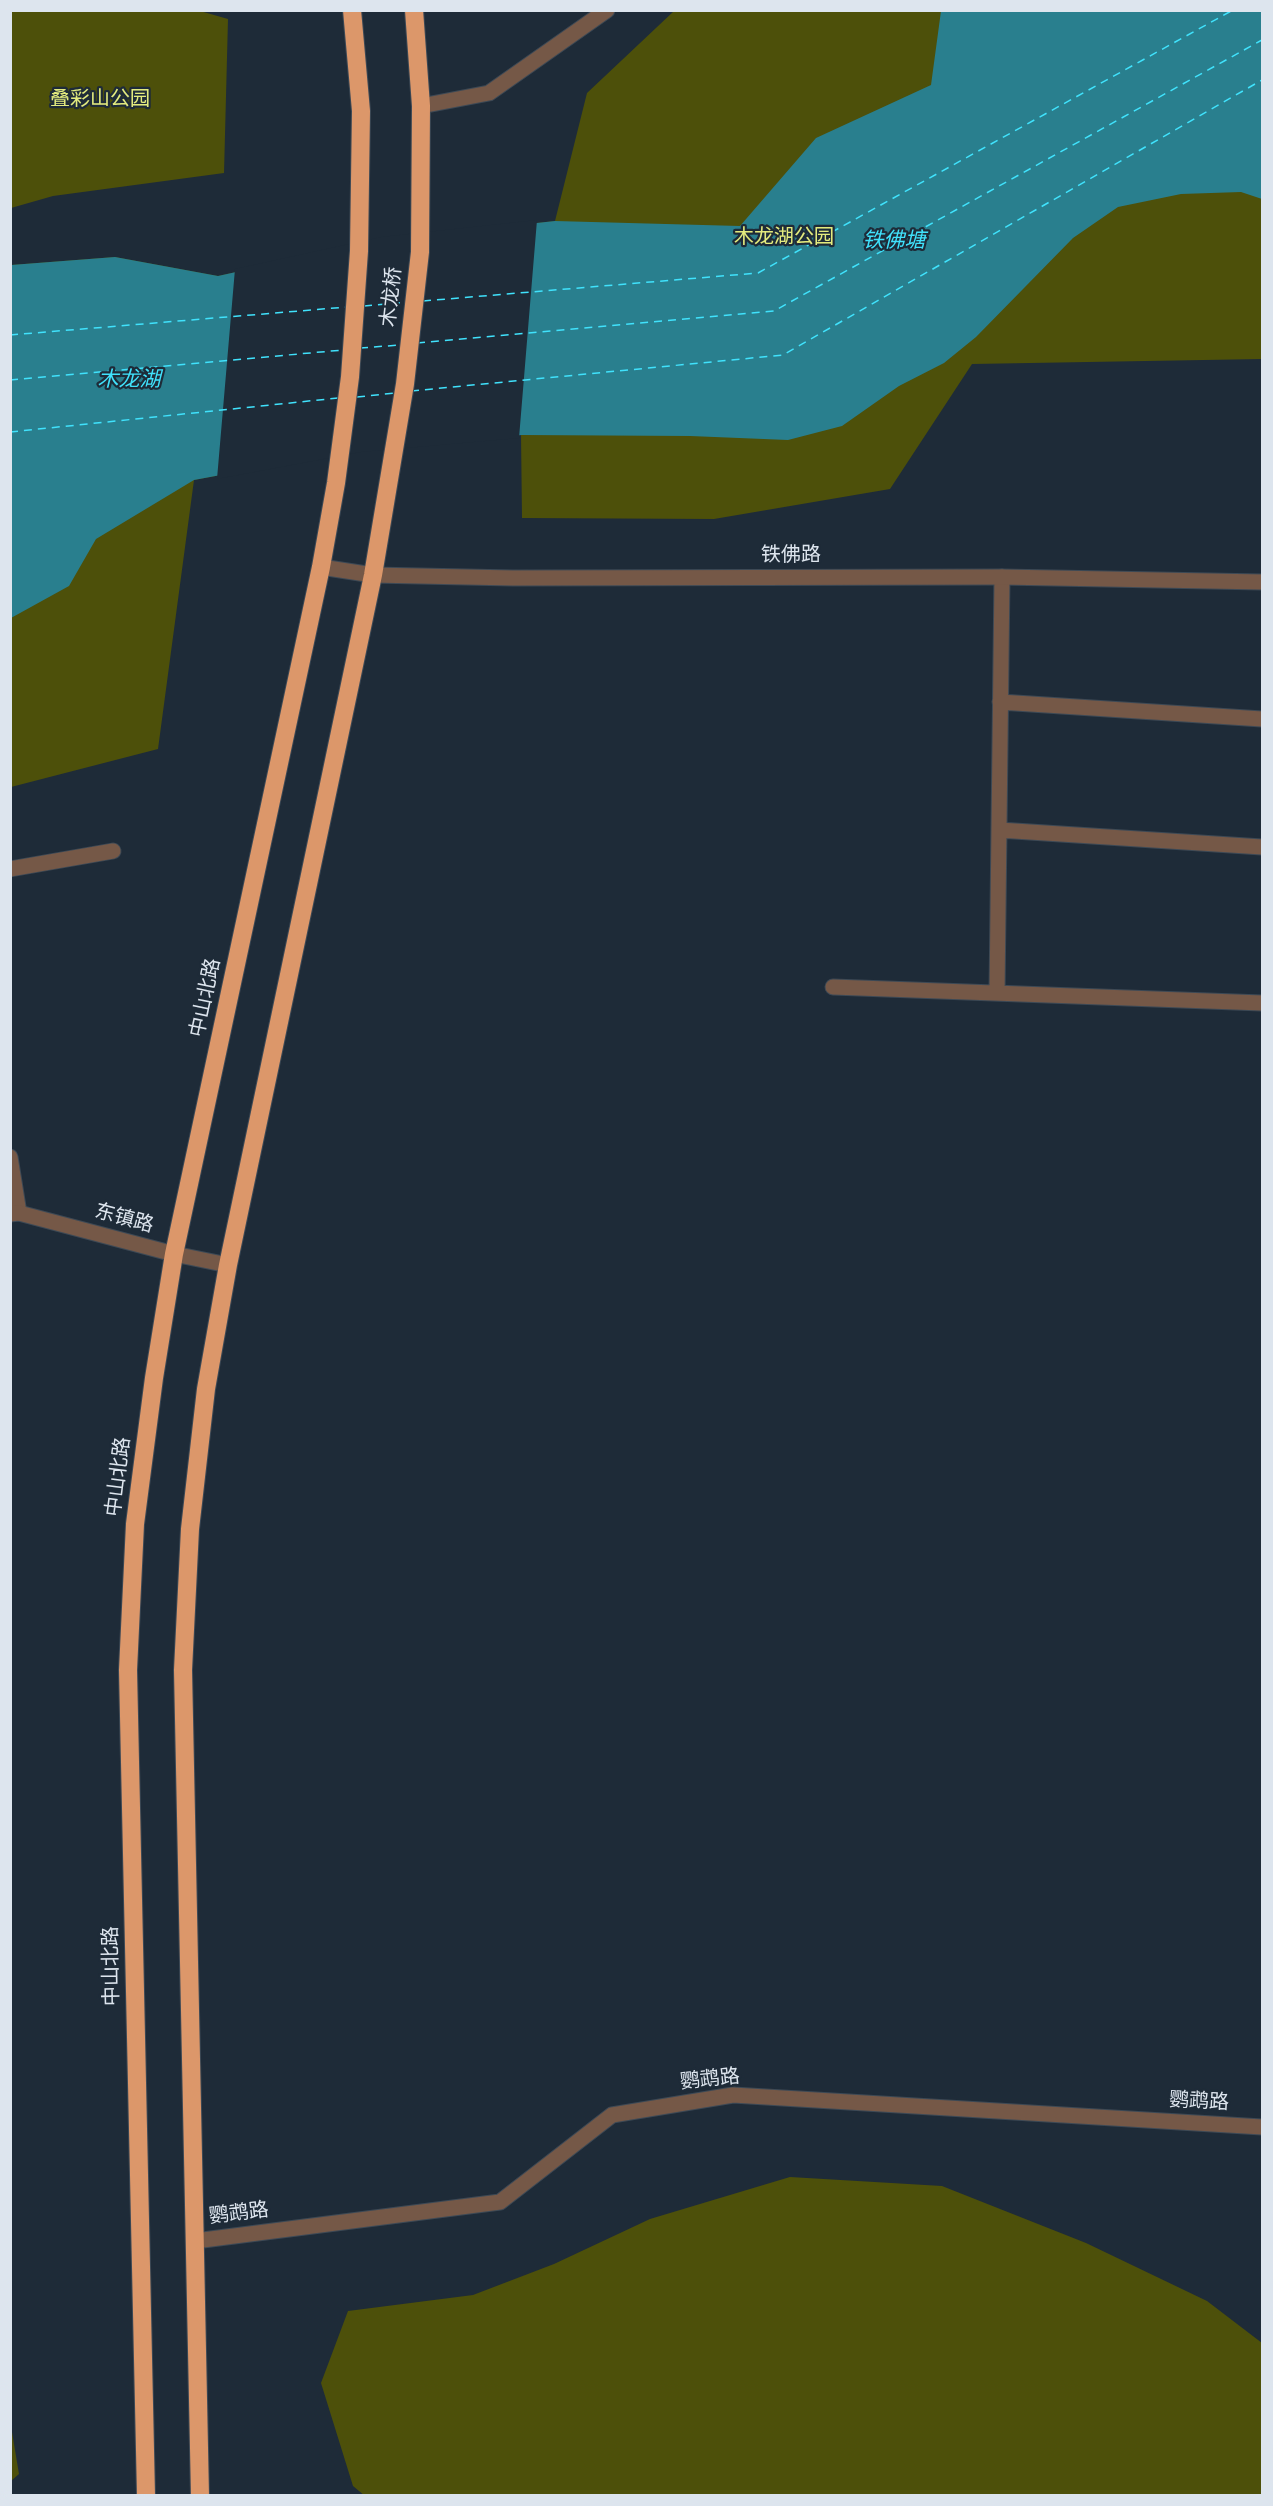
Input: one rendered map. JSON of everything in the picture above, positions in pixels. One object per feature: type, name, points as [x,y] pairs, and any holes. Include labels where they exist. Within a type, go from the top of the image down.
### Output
[{"type":"highway","name":"木龙桥","points":[[336,483],[350,377],[358,263],[361,111],[352,10]]},
{"type":"highway","points":[[414,10],[421,106]]},
{"type":"highway","name":"木龙桥","points":[[373,575],[405,384],[420,252],[421,106]]},
{"type":"highway","name":"中山北路","points":[[146,2496],[128,1670],[135,1524],[154,1378],[174,1254],[321,567],[336,483]]},
{"type":"highway","points":[[201,2496],[183,1670],[190,1528],[206,1389],[228,1265],[373,575]]},
{"type":"street","points":[[421,106],[489,93],[607,10]]},
{"type":"street","name":"铁佛路","points":[[321,567],[373,575],[513,578],[1002,577],[1263,582]]},
{"type":"street","points":[[997,993],[1002,577]]},
{"type":"street","points":[[1000,702],[1263,719]]},
{"type":"street","points":[[999,830],[1263,847]]},
{"type":"street","points":[[10,869],[113,851]]},
{"type":"street","points":[[833,987],[1263,1003]]},
{"type":"street","points":[[10,1157],[15,1214]]},
{"type":"street","name":"东镇路","points":[[15,1214],[174,1254],[228,1265]]},
{"type":"street","name":"鹦鹉路","points":[[195,2241],[500,2202],[612,2115],[733,2095],[1263,2127]]},
{"type":"green space","name":"叠彩山公园","points":[[11,11],[200,11],[228,19],[224,173],[53,196],[11,208]]},
{"type":"green space","name":"木龙湖公园","points":[[674,11],[1262,11],[1262,359],[972,364],[890,489],[714,519],[522,518],[521,435],[361,449],[194,480],[158,749],[11,787],[11,265],[115,257],[218,276],[381,240],[555,221],[587,93]]},
{"type":"green space","points":[[790,2177],[942,2186],[1086,2243],[1207,2301],[1262,2343],[1262,2495],[365,2496],[353,2486],[321,2383],[348,2311],[473,2295],[554,2264],[650,2219]]},
{"type":"green space","points":[[10,2420],[19,2474],[11,2481],[10,2481]]},
{"type":"water","name":"铁佛塘","points":[[941,11],[1262,11],[1262,199],[1241,192],[1181,194],[1118,207],[1073,238],[976,337],[944,363],[899,386],[842,426],[788,440],[690,436],[522,435],[361,449],[194,480],[96,539],[69,586],[11,618],[11,265],[115,257],[218,276],[381,240],[555,221],[740,226],[816,138],[931,85]]},
{"type":"pier","points":[[537,220],[519,438],[361,452],[217,479],[235,269],[381,237]]},
{"type":"ferry route","points":[[423,301],[758,273],[1233,10]]},
{"type":"ferry route","points":[[417,343],[774,311],[1262,40]]},
{"type":"ferry route","points":[[411,391],[783,355],[1262,80]]},
{"type":"ferry route","points":[[364,306],[407,302]]},
{"type":"ferry route","points":[[10,335],[347,307]]},
{"type":"ferry route","points":[[360,348],[400,345]]},
{"type":"ferry route","points":[[10,380],[343,350]]},
{"type":"ferry route","points":[[357,397],[394,393]]},
{"type":"ferry route","points":[[10,432],[338,398]]},
{"type":"water label","name":"木龙湖","points":[[129,380]]}]
